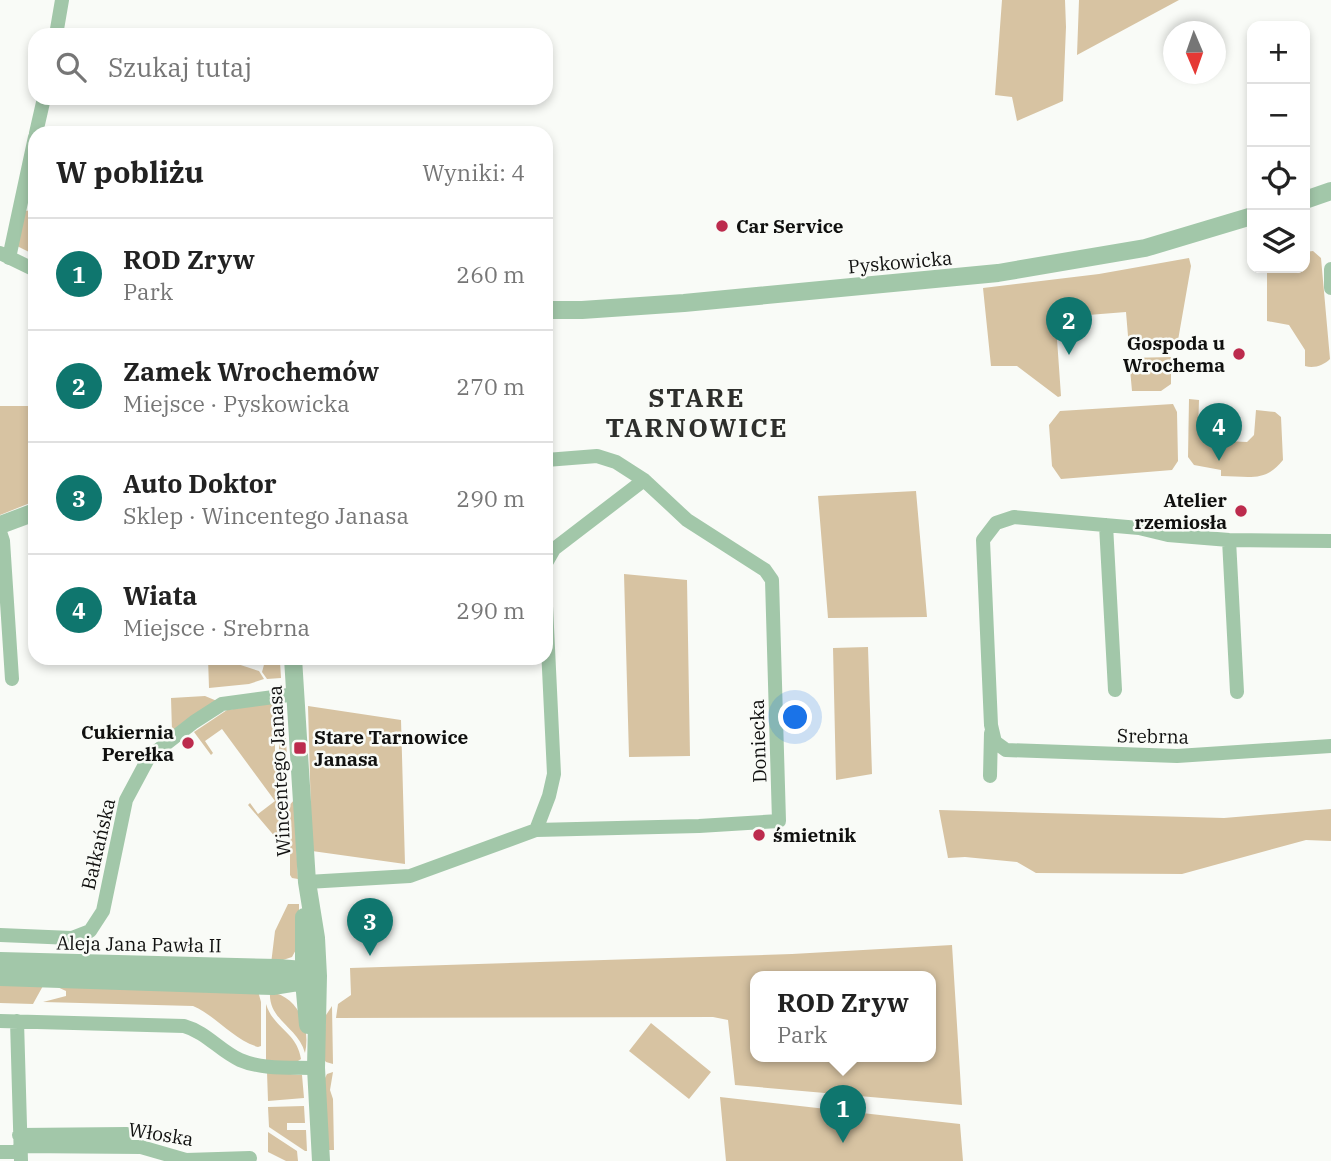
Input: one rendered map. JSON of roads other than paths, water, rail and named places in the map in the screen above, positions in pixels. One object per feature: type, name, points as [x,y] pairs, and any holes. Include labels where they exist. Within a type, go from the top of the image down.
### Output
[{"type":"street","points":[[57,28],[62,0]]},
{"type":"street","points":[[37,126],[42,105]]},
{"type":"street","points":[[28,163],[5,255],[28,266]]},
{"type":"street","points":[[1310,198],[1331,191]]},
{"type":"street","name":"Pyskowicka","points":[[553,310],[684,303],[998,273],[1145,247],[1247,217]]},
{"type":"street","points":[[1331,269],[1331,288]]},
{"type":"street","name":"Doniecka","points":[[307,882],[410,876],[536,830],[779,821],[772,580],[765,570],[687,520],[644,480],[616,463],[597,456],[553,459]]},
{"type":"street","points":[[553,551],[644,480]]},
{"type":"street","points":[[0,525],[28,515]]},
{"type":"street","points":[[990,776],[991,725],[983,540],[996,523],[1014,517],[1228,540],[1331,541]]},
{"type":"street","points":[[1106,525],[1115,690]]},
{"type":"street","points":[[0,532],[3,541],[12,679]]},
{"type":"street","points":[[1228,540],[1237,692]]},
{"type":"street","name":"Wincentego Janasa","points":[[294,665],[307,882],[316,938],[308,976],[307,1018],[316,1068]]},
{"type":"street","points":[[536,830],[554,774],[549,665]]},
{"type":"street","name":"Bałkańska","points":[[0,935],[72,938],[90,931],[103,911],[126,800],[149,757],[222,704],[296,694]]},
{"type":"street","name":"Srebrna","points":[[991,725],[995,742],[1015,752],[1209,756],[1331,746]]},
{"type":"street","name":"Wincentego Janasa","points":[[307,882],[304,947],[316,1068],[321,1161]]},
{"type":"street","points":[[304,947],[294,962],[276,977],[307,1018]]},
{"type":"street","name":"Aleja Jana Pawła II","points":[[0,961],[276,977]]},
{"type":"street","name":"Aleja Jana Pawła II","points":[[0,977],[308,976]]},
{"type":"street","points":[[0,1021],[184,1026],[251,1064],[316,1068]]},
{"type":"street","points":[[17,1021],[20,1148]]},
{"type":"street","name":"Włoska","points":[[0,1152],[127,1134]]},
{"type":"street","name":"Włoska","points":[[20,1148],[141,1147],[187,1160],[250,1158],[248,1161]]},
{"type":"place","name":"Car Service","points":[[722,226]]},
{"type":"place","name":"Gospoda u Wrochema","points":[[1239,354]]},
{"type":"place","name":"Zamek Wrochemów","points":[[1069,355]]},
{"type":"place","name":"Wiata","points":[[1219,461]]},
{"type":"place","name":"Atelier rzemiosła","points":[[1241,511]]},
{"type":"place","name":"Cukiernia Perełka","points":[[188,743]]},
{"type":"place","name":"Stare Tarnowice Janasa","points":[[300,748]]},
{"type":"place","name":"śmietnik","points":[[759,835]]},
{"type":"place","name":"Auto Doktor","points":[[370,956]]},
{"type":"place","name":"ROD Zryw","points":[[843,1143]]},
{"type":"district","name":"STARE TARNOWICE","points":[[697,413]]}]
